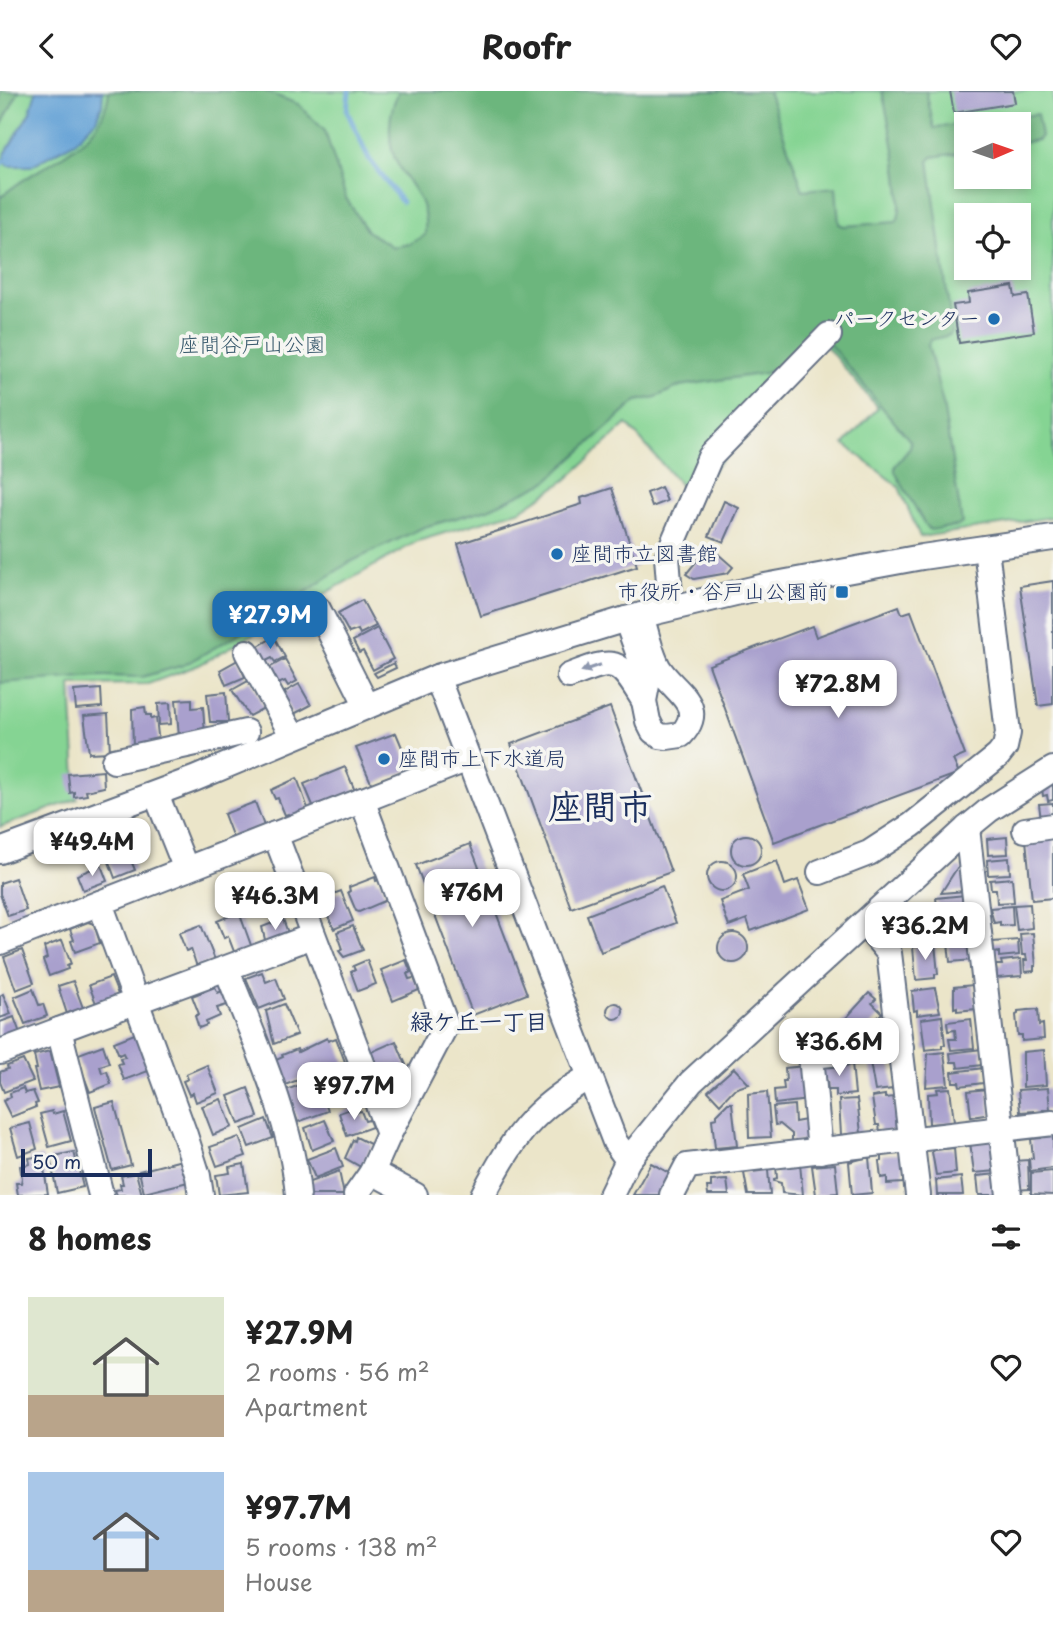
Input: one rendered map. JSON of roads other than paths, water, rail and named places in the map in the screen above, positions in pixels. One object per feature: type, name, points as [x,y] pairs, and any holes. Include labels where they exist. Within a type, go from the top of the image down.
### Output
[{"type":"street","points":[[671,607],[667,557],[710,457],[829,335]]},
{"type":"street","points":[[0,851],[194,779],[437,677],[634,617],[765,586],[1053,538]]},
{"type":"street","points":[[820,872],[852,862],[892,839],[985,767],[1005,747],[1008,733],[986,548]]},
{"type":"street","points":[[318,609],[367,706]]},
{"type":"street","points":[[634,617],[658,667],[685,696],[691,712],[691,722],[681,735],[667,737],[653,731],[645,711],[648,680],[634,617]]},
{"type":"street","points":[[247,652],[293,737]]},
{"type":"street","points":[[569,676],[599,664],[617,665],[625,670],[644,701]]},
{"type":"street","points":[[437,677],[589,1077],[615,1142],[628,1160]]},
{"type":"street","points":[[644,701],[652,686],[662,682],[672,685]]},
{"type":"street","points":[[114,761],[246,732]]},
{"type":"street","points":[[181,747],[194,779]]},
{"type":"street","points":[[0,942],[468,759]]},
{"type":"street","points":[[611,1195],[628,1160],[691,1082],[967,828],[989,810],[1053,769]]},
{"type":"street","points":[[156,794],[186,869]]},
{"type":"street","points":[[356,1195],[372,1172],[446,1025],[362,800]]},
{"type":"street","points":[[1025,830],[1053,826]]},
{"type":"street","points":[[967,828],[1009,1195]]},
{"type":"street","points":[[275,834],[389,1134]]},
{"type":"street","points":[[100,903],[185,1135],[201,1195]]},
{"type":"street","points":[[863,923],[889,953],[918,1195]]},
{"type":"street","points":[[0,1052],[313,936]]},
{"type":"street","points":[[227,970],[286,1128],[298,1195]]},
{"type":"street","points":[[59,1030],[101,1195]]},
{"type":"street","points":[[820,1151],[811,1056],[901,1047]]},
{"type":"street","points":[[483,1195],[500,1161],[524,1128],[559,1094],[589,1077]]},
{"type":"street","points":[[672,1195],[687,1166],[1053,1123]]},
{"type":"street","points":[[372,1172],[415,1195]]},
{"type":"water","points":[[36,91],[103,91],[102,105],[96,120],[75,142],[31,166],[8,166],[3,161],[5,154],[30,112]]},
{"type":"waterway","points":[[349,91],[347,111],[369,159],[402,202]]},
{"type":"waterway","points":[[0,165],[3,161]]},
{"type":"place","name":"パークセンター","points":[[994,319]]},
{"type":"place","name":"座間市立図書館","points":[[557,554]]},
{"type":"place","name":"市役所・谷戸山公園前","points":[[842,592]]},
{"type":"place","name":"座間市上下水道局","points":[[384,759]]},
{"type":"district","name":"座間市","points":[[600,807]]},
{"type":"district","name":"緑ケ丘一丁目","points":[[479,1022]]},
{"type":"park label","name":"座間谷戸山公園","points":[[252,345]]}]
